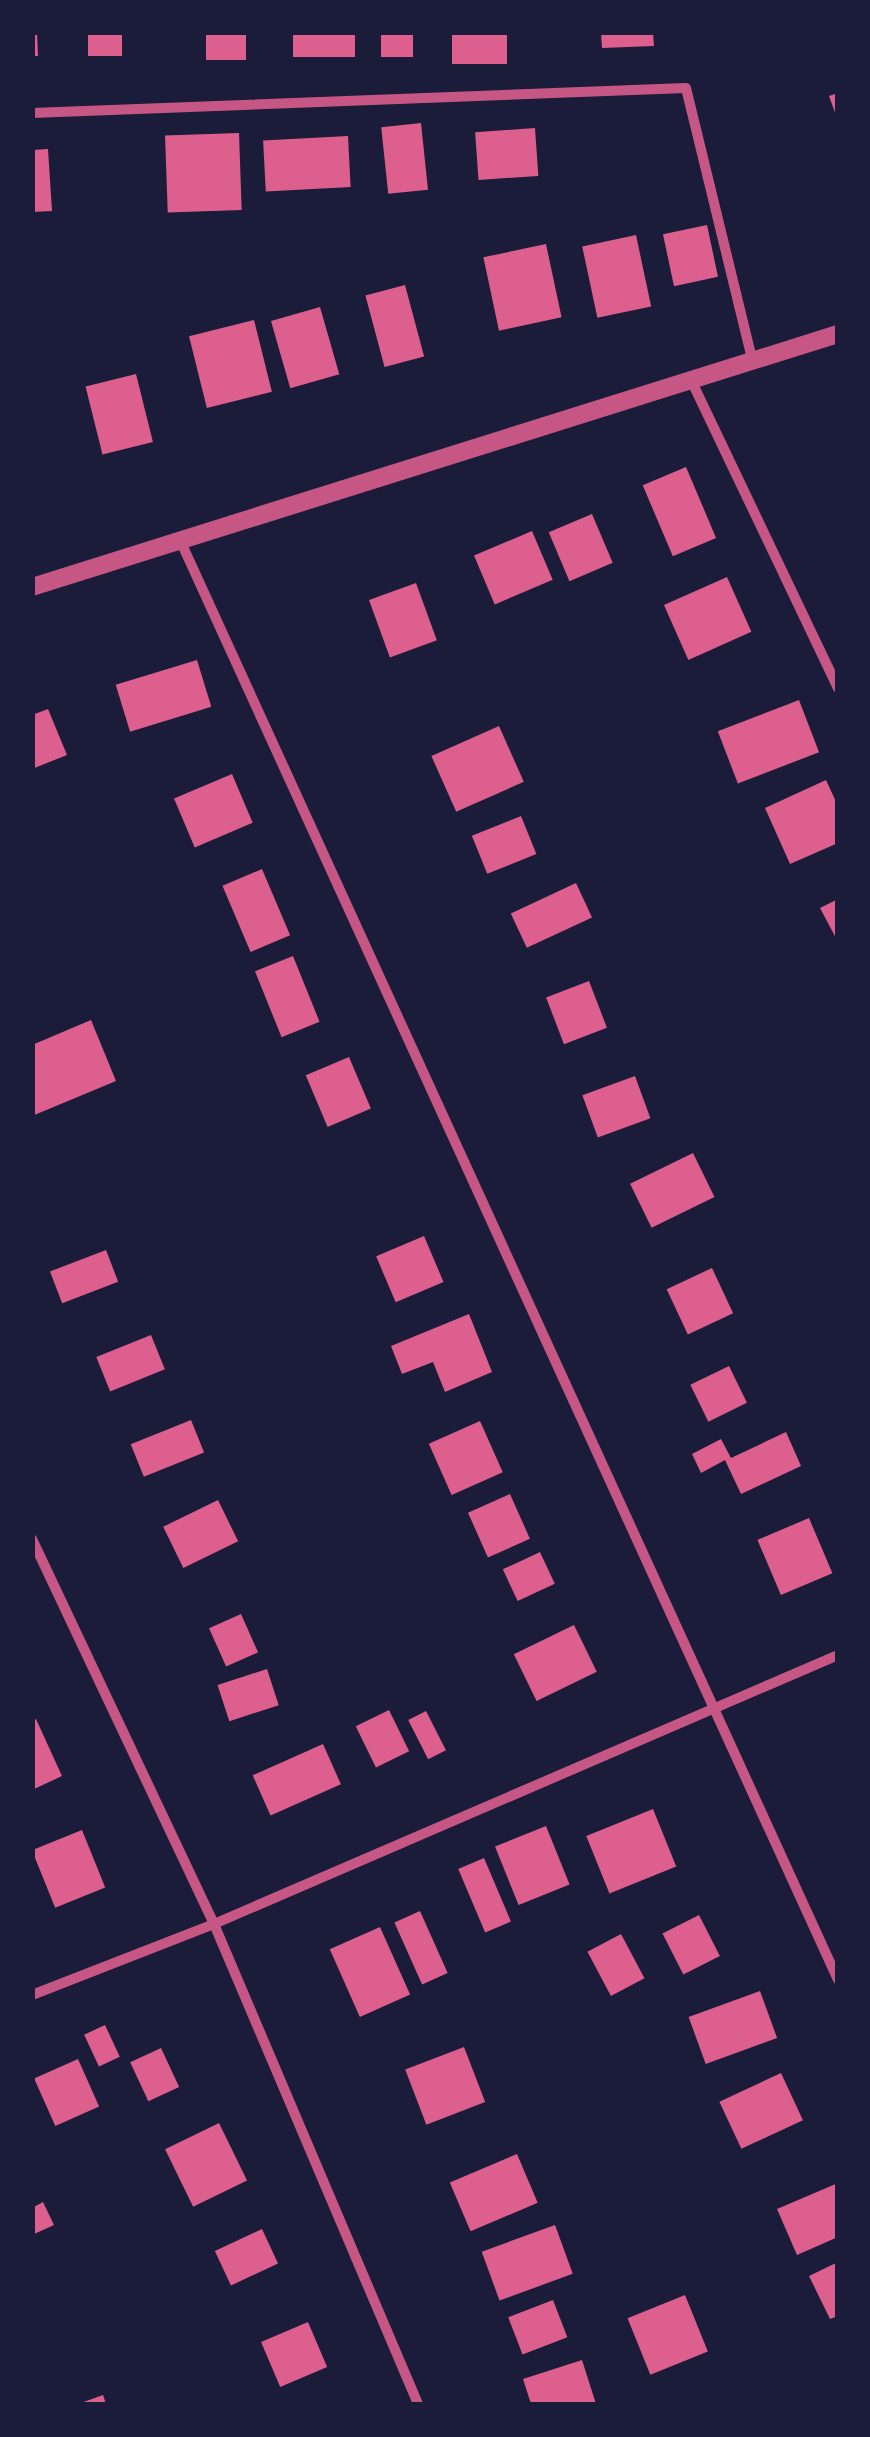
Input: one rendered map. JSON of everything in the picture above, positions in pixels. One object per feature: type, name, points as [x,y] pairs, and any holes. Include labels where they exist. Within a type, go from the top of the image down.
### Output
[{"type":"street","points":[[32,112],[686,88],[753,362]]},
{"type":"street","points":[[32,587],[838,334]]},
{"type":"street","points":[[692,382],[838,688]]},
{"type":"street","points":[[180,540],[838,1980]]},
{"type":"street","points":[[32,1539],[214,1924],[418,2404]]},
{"type":"street","points":[[32,1995],[214,1924],[838,1655]]},
{"type":"building","points":[[32,32],[37,32],[38,56],[32,56]]},
{"type":"building","points":[[88,32],[122,32],[122,56],[88,56]]},
{"type":"building","points":[[206,32],[246,32],[246,60],[206,60]]},
{"type":"building","points":[[293,32],[355,32],[355,57],[293,57]]},
{"type":"building","points":[[381,32],[413,32],[413,57],[381,57]]},
{"type":"building","points":[[452,32],[507,32],[507,64],[452,64]]},
{"type":"building","points":[[601,32],[653,32],[654,46],[602,48]]},
{"type":"building","points":[[838,93],[838,118],[837,118],[829,96]]},
{"type":"building","points":[[421,123],[428,190],[388,194],[381,127]]},
{"type":"building","points":[[535,128],[538,176],[478,180],[475,132]]},
{"type":"building","points":[[239,133],[242,210],[168,213],[165,136]]},
{"type":"building","points":[[348,136],[351,187],[266,191],[263,140]]},
{"type":"building","points":[[48,149],[52,211],[32,212],[32,150]]},
{"type":"building","points":[[707,225],[718,277],[674,286],[663,234]]},
{"type":"building","points":[[636,235],[651,306],[597,318],[582,246]]},
{"type":"building","points":[[546,244],[562,317],[499,331],[483,257]]},
{"type":"building","points":[[405,285],[424,356],[385,367],[365,296]]},
{"type":"building","points":[[320,307],[339,374],[290,388],[271,321]]},
{"type":"building","points":[[254,320],[272,392],[207,408],[189,336]]},
{"type":"building","points":[[136,374],[153,442],[102,455],[86,387]]},
{"type":"building","points":[[686,467],[716,538],[673,556],[643,485]]},
{"type":"building","points":[[592,514],[613,563],[569,581],[549,532]]},
{"type":"building","points":[[532,531],[553,580],[495,604],[474,556]]},
{"type":"building","points":[[727,577],[751,632],[688,660],[664,605]]},
{"type":"building","points":[[416,583],[437,640],[390,657],[369,600]]},
{"type":"building","points":[[197,660],[211,707],[130,732],[116,685]]},
{"type":"building","points":[[799,700],[819,752],[738,783],[718,731]]},
{"type":"building","points":[[48,709],[67,755],[32,769],[32,715]]},
{"type":"building","points":[[499,726],[524,782],[456,812],[431,756]]},
{"type":"building","points":[[232,774],[253,823],[195,847],[174,799]]},
{"type":"building","points":[[826,780],[838,806],[838,843],[790,864],[765,808]]},
{"type":"building","points":[[521,816],[536,854],[487,874],[472,836]]},
{"type":"building","points":[[262,869],[290,935],[251,952],[222,886]]},
{"type":"building","points":[[576,883],[592,917],[527,948],[511,913]]},
{"type":"building","points":[[838,899],[838,942],[820,908]]},
{"type":"building","points":[[293,956],[320,1022],[282,1037],[255,971]]},
{"type":"building","points":[[589,981],[607,1028],[564,1044],[546,997]]},
{"type":"building","points":[[91,1020],[116,1081],[32,1116],[32,1045]]},
{"type":"building","points":[[349,1057],[371,1109],[328,1127],[306,1075]]},
{"type":"building","points":[[635,1076],[650,1118],[598,1137],[582,1095]]},
{"type":"building","points":[[693,1153],[714,1197],[652,1228],[630,1184]]},
{"type":"building","points":[[424,1236],[444,1282],[396,1302],[376,1256]]},
{"type":"building","points":[[106,1250],[118,1282],[62,1303],[50,1272]]},
{"type":"building","points":[[712,1268],[733,1313],[688,1334],[667,1289]]},
{"type":"building","points":[[469,1314],[492,1372],[445,1392],[433,1362],[402,1374],[391,1346]]},
{"type":"building","points":[[151,1335],[165,1369],[110,1391],[96,1357]]},
{"type":"building","points":[[729,1366],[747,1403],[708,1422],[690,1385]]},
{"type":"building","points":[[191,1420],[204,1452],[144,1477],[131,1444]]},
{"type":"building","points":[[480,1421],[503,1472],[452,1495],[429,1444]]},
{"type":"building","points":[[786,1432],[801,1466],[741,1494],[725,1460],[701,1473],[692,1454],[721,1439],[731,1458]]},
{"type":"building","points":[[510,1494],[530,1539],[488,1557],[468,1513]]},
{"type":"building","points":[[218,1500],[238,1541],[183,1568],[163,1527]]},
{"type":"building","points":[[809,1518],[832,1573],[781,1595],[757,1540]]},
{"type":"building","points":[[540,1552],[555,1584],[518,1601],[503,1569]]},
{"type":"building","points":[[241,1614],[258,1652],[226,1667],[209,1628]]},
{"type":"building","points":[[574,1625],[597,1672],[537,1701],[514,1654]]},
{"type":"building","points":[[267,1669],[279,1705],[229,1721],[218,1685]]},
{"type":"building","points":[[389,1710],[409,1751],[376,1768],[356,1726]]},
{"type":"building","points":[[426,1711],[446,1750],[428,1759],[408,1720]]},
{"type":"building","points":[[36,1719],[62,1776],[32,1790],[32,1721]]},
{"type":"building","points":[[323,1744],[341,1784],[271,1816],[253,1775]]},
{"type":"building","points":[[653,1809],[676,1866],[609,1893],[586,1836]]},
{"type":"building","points":[[546,1826],[570,1884],[519,1905],[495,1847]]},
{"type":"building","points":[[82,1830],[105,1887],[55,1908],[32,1850]]},
{"type":"building","points":[[484,1858],[511,1922],[485,1932],[458,1869]]},
{"type":"building","points":[[420,1911],[448,1973],[422,1985],[394,1922]]},
{"type":"building","points":[[699,1915],[720,1956],[683,1975],[662,1934]]},
{"type":"building","points":[[380,1927],[410,1995],[360,2017],[330,1949]]},
{"type":"building","points":[[621,1934],[644,1978],[611,1996],[587,1952]]},
{"type":"building","points":[[760,1991],[777,2038],[706,2064],[689,2017]]},
{"type":"building","points":[[105,2025],[120,2057],[99,2066],[84,2035]]},
{"type":"building","points":[[464,2047],[485,2102],[426,2125],[405,2070]]},
{"type":"building","points":[[161,2048],[179,2087],[148,2101],[130,2062]]},
{"type":"building","points":[[78,2059],[99,2107],[55,2126],[34,2079]]},
{"type":"building","points":[[781,2073],[803,2120],[741,2149],[719,2102]]},
{"type":"building","points":[[219,2123],[247,2181],[193,2207],[165,2149]]},
{"type":"building","points":[[517,2154],[538,2203],[471,2231],[450,2183]]},
{"type":"building","points":[[838,2183],[838,2237],[797,2255],[777,2209]]},
{"type":"building","points":[[43,2202],[54,2225],[32,2235],[32,2208]]},
{"type":"building","points":[[555,2225],[573,2274],[499,2301],[482,2252]]},
{"type":"building","points":[[262,2229],[278,2263],[231,2285],[215,2251]]},
{"type":"building","points":[[838,2262],[838,2316],[830,2319],[809,2276]]},
{"type":"building","points":[[685,2295],[708,2352],[650,2375],[628,2318]]},
{"type":"building","points":[[553,2300],[567,2337],[523,2355],[508,2317]]},
{"type":"building","points":[[308,2322],[327,2367],[280,2387],[261,2342]]},
{"type":"building","points":[[582,2360],[596,2404],[531,2404],[523,2379]]},
{"type":"building","points":[[103,2395],[106,2404],[78,2404]]}]
